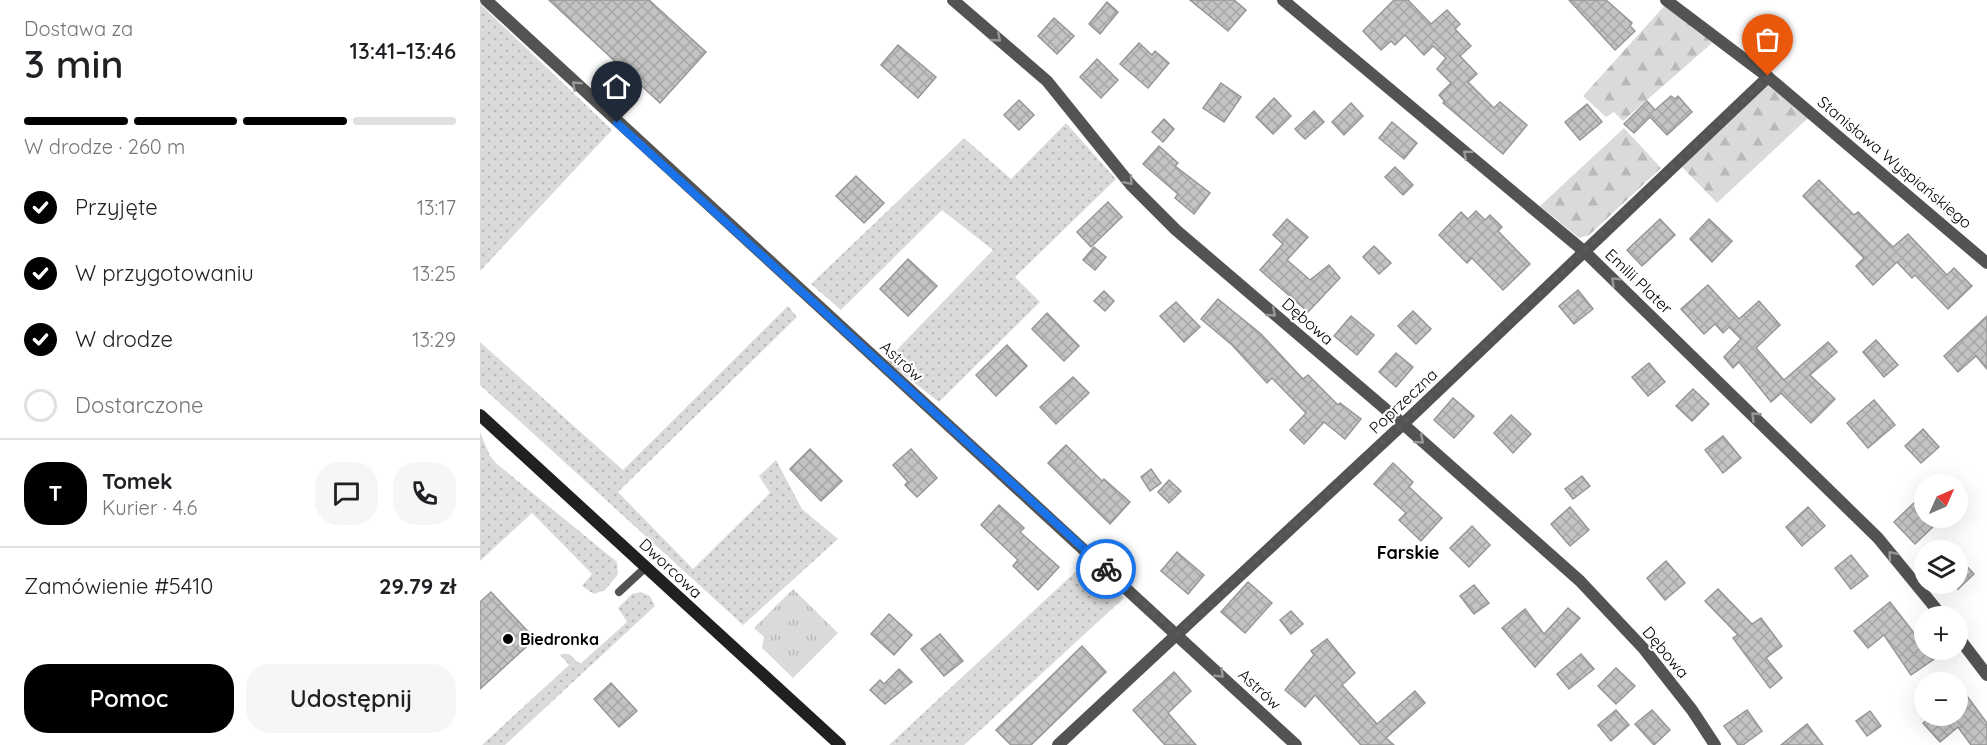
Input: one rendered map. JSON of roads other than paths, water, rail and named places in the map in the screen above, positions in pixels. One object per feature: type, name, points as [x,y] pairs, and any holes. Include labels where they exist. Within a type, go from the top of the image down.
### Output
[{"type":"main road","name":"Dworcowa","points":[[480,415],[840,745]]},
{"type":"street","name":"Astrów","points":[[486,0],[1178,634],[1296,745]]},
{"type":"street","name":"Dębowa","points":[[953,0],[1047,81],[1131,185],[1176,230],[1580,581],[1644,650],[1692,710],[1715,745]]},
{"type":"street","name":"Emilii Plater","points":[[1283,0],[1585,252],[1878,538],[1934,606]]},
{"type":"street","name":"Stanisława Wyspiańskiego","points":[[1666,0],[1768,76],[1987,262]]},
{"type":"street","name":"Poprzeczna","points":[[1058,745],[1585,252],[1768,76]]},
{"type":"street","points":[[1968,650],[1987,675]]},
{"type":"lane","points":[[619,592],[646,567]]},
{"type":"place","name":"Biedronka","points":[[508,639]]},
{"type":"district","name":"Farskie","points":[[1408,552]]}]
